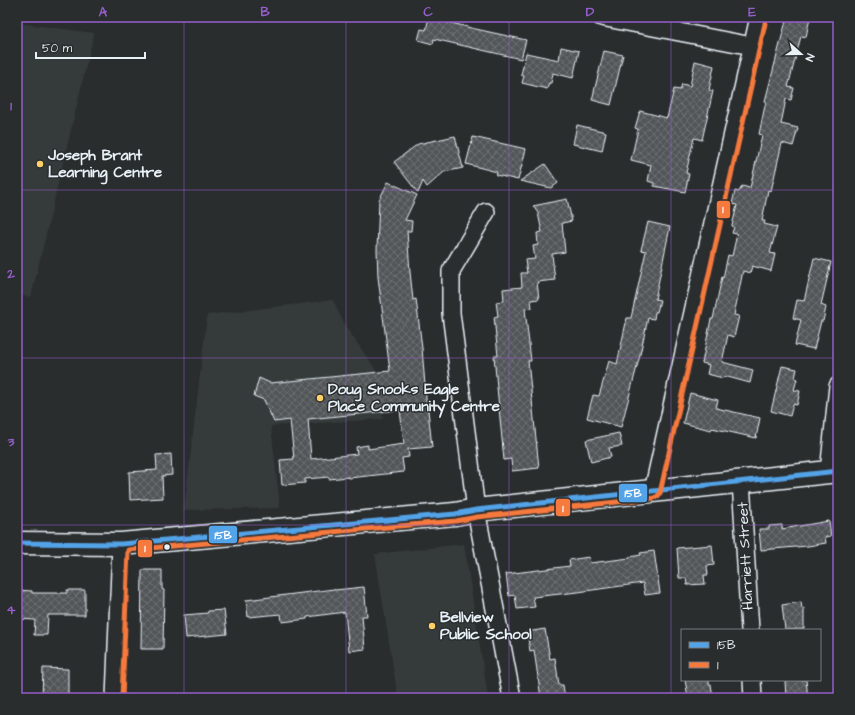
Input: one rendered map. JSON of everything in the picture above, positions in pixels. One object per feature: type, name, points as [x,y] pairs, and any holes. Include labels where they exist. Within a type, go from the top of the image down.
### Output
[{"type":"main road","points":[[17,544],[121,544],[455,514],[476,510],[834,471]]},
{"type":"street","points":[[602,17],[752,46]]},
{"type":"street","points":[[653,491],[758,17]]},
{"type":"street","points":[[486,212],[451,271],[451,313],[476,510],[512,698]]},
{"type":"street","points":[[834,471],[838,386]]},
{"type":"street","name":"Harriett Street","points":[[741,481],[750,629]]},
{"type":"street","points":[[115,698],[121,544]]},
{"type":"street","points":[[752,681],[753,698]]},
{"type":"shaded area","name":"Joseph Brant Learning Centre","points":[[17,23],[94,33],[31,297],[17,295]]},
{"type":"shaded area","points":[[333,300],[345,326],[379,374],[383,419],[271,426],[280,508],[184,510],[207,315]]},
{"type":"shaded area","name":"Bellview Public School","points":[[464,544],[488,698],[398,698],[375,554]]},
{"type":"building","points":[[429,17],[526,40],[521,59],[434,39],[433,44],[418,40],[421,29],[426,30]]},
{"type":"building","points":[[787,17],[810,17],[806,37],[801,36],[788,87],[794,88],[791,100],[786,99],[781,124],[798,128],[793,146],[782,143],[771,191],[768,190],[762,221],[765,221],[764,224],[777,227],[770,253],[775,254],[771,271],[752,266],[750,273],[743,271],[734,315],[739,316],[734,337],[728,335],[722,362],[753,370],[750,383],[724,376],[723,378],[707,374],[709,365],[702,363],[711,319],[713,319],[722,277],[723,278],[728,255],[732,256],[737,234],[732,233],[734,227],[732,226],[737,205],[732,204],[735,191],[739,192],[742,186],[750,188],[762,135],[759,134],[765,101]]},
{"type":"building","points":[[561,47],[579,51],[573,78],[553,73],[551,83],[549,83],[547,89],[522,83],[524,76],[521,75],[526,53],[559,60]]},
{"type":"building","points":[[604,51],[623,55],[611,105],[592,100]]},
{"type":"building","points":[[695,61],[714,66],[709,90],[713,91],[702,140],[694,138],[686,173],[689,174],[685,192],[654,186],[654,183],[648,181],[651,165],[631,160],[638,129],[635,128],[640,111],[667,118],[674,89],[680,90],[682,84],[690,86]]},
{"type":"building","points":[[577,125],[606,132],[602,151],[573,144]]},
{"type":"building","points":[[455,136],[463,168],[444,172],[427,187],[423,181],[418,193],[394,162],[418,144]]},
{"type":"building","points":[[473,137],[526,149],[518,180],[496,175],[497,172],[466,164]]},
{"type":"building","points":[[545,164],[558,183],[551,188],[520,181]]},
{"type":"building","points":[[388,182],[417,195],[405,220],[412,221],[411,231],[407,231],[410,272],[413,300],[416,299],[432,447],[408,449],[409,457],[402,458],[404,472],[349,478],[329,479],[329,477],[305,479],[305,483],[282,485],[280,460],[294,459],[290,420],[274,422],[264,400],[254,396],[259,378],[270,383],[390,371],[378,277],[377,250],[379,200]],"holes":[[[400,410],[404,444],[368,449],[368,445],[356,447],[357,454],[311,459],[308,419]]]},
{"type":"building","points":[[567,199],[572,221],[562,223],[565,252],[552,254],[555,280],[537,282],[539,299],[531,300],[532,308],[525,309],[531,361],[528,361],[539,468],[512,471],[511,459],[504,460],[494,356],[498,356],[494,317],[498,316],[496,302],[504,301],[503,289],[522,287],[521,273],[527,273],[525,260],[535,259],[533,246],[538,245],[537,233],[542,232],[538,213],[533,206]]},
{"type":"building","points":[[648,222],[670,227],[655,299],[660,300],[654,319],[648,318],[621,427],[587,418],[593,395],[599,396],[609,361],[617,364],[627,318],[631,318],[646,251],[641,250]]},
{"type":"building","points":[[814,258],[831,262],[821,305],[826,307],[814,349],[795,345],[801,320],[793,318],[797,300],[804,301]]},
{"type":"building","points":[[782,366],[797,369],[795,378],[797,379],[794,390],[800,391],[797,405],[793,404],[790,416],[771,411]]},
{"type":"building","points":[[690,393],[718,400],[716,408],[760,418],[756,438],[712,428],[711,430],[683,423]]},
{"type":"building","points":[[619,433],[622,446],[609,448],[611,457],[591,462],[586,440]]},
{"type":"building","points":[[171,454],[172,475],[162,476],[163,498],[130,500],[129,472],[157,470],[156,455]]},
{"type":"building","points":[[829,521],[831,536],[825,537],[826,543],[761,550],[759,529],[769,529],[769,526],[782,525],[782,529]]},
{"type":"building","points":[[712,545],[714,565],[707,566],[708,575],[704,575],[705,584],[687,585],[686,578],[679,578],[677,548]]},
{"type":"building","points":[[654,551],[660,593],[645,595],[643,583],[533,597],[535,607],[517,609],[515,595],[509,596],[506,574],[570,566],[569,560],[589,557],[590,563],[630,558],[641,555],[640,553]]},
{"type":"building","points":[[142,570],[162,570],[162,589],[164,590],[163,649],[141,649]]},
{"type":"building","points":[[364,587],[367,616],[362,616],[365,649],[349,651],[345,612],[282,622],[281,614],[248,617],[246,600],[334,589]]},
{"type":"building","points":[[17,590],[32,591],[32,593],[67,593],[67,590],[85,590],[85,615],[48,615],[47,635],[34,635],[35,620],[18,619]]},
{"type":"building","points":[[801,602],[802,609],[804,608],[804,629],[785,629],[782,605]]},
{"type":"building","points":[[224,610],[227,634],[186,638],[184,615]]},
{"type":"building","points":[[545,629],[550,659],[555,658],[559,685],[563,685],[565,698],[541,698],[534,650],[530,651],[527,632]]},
{"type":"building","points":[[43,668],[68,669],[68,698],[42,698]]},
{"type":"building","points":[[685,681],[709,681],[709,684],[711,684],[713,698],[688,697]]},
{"type":"building","points":[[785,681],[806,681],[808,698],[786,698]]},
{"type":"transit line","name":"1","points":[[122,698],[128,550],[456,521],[477,517],[654,498],[658,496],[660,493],[766,19]]},
{"type":"transit line","name":"15B","points":[[17,543],[121,544],[455,514],[476,510],[838,471]]},
{"type":"place","name":"Joseph Brant Learning Centre","points":[[40,164]]},
{"type":"place","name":"Doug Snooks Eagle Place Community Centre","points":[[320,398]]},
{"type":"place","name":"Bellview Public School","points":[[432,626]]}]
